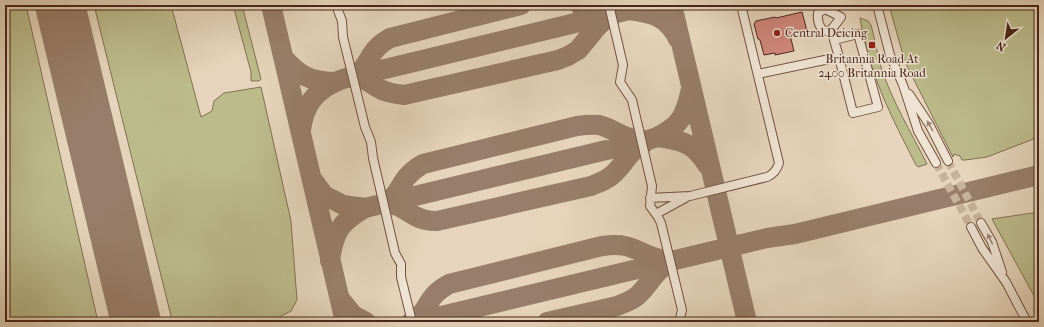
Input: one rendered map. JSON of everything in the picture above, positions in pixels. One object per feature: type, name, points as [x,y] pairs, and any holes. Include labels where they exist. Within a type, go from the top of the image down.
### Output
[{"type":"street","points":[[336,5],[342,21],[343,37],[365,127],[371,142],[373,158],[395,253],[400,264],[401,278],[412,322]]},
{"type":"street","points":[[609,5],[623,64],[620,82],[632,100],[652,186],[650,206],[661,223],[682,310],[679,322]]},
{"type":"street","points":[[650,198],[690,196],[767,177],[772,175],[778,168],[780,163],[741,5]]},
{"type":"street","points":[[877,5],[890,55],[904,85],[929,124],[948,161]]},
{"type":"street","points":[[822,8],[841,17],[832,28],[829,31],[825,31],[822,30],[819,24],[822,8]]},
{"type":"street","points":[[832,28],[834,40],[853,113],[878,107],[858,34],[834,40]]},
{"type":"street","points":[[758,74],[839,57]]},
{"type":"street","points":[[904,85],[918,131],[936,163]]},
{"type":"street","points":[[656,214],[690,196]]},
{"type":"street","points":[[981,223],[992,242],[1006,282]]},
{"type":"street","points":[[971,227],[982,248],[1006,282],[1027,322]]},
{"type":"shaded area","points":[[5,5],[26,5],[98,322],[5,322]]},
{"type":"shaded area","points":[[94,5],[171,5],[201,117],[212,111],[214,101],[224,93],[261,87],[291,221],[297,300],[291,311],[269,322],[174,322],[172,320]]},
{"type":"shaded area","points":[[233,5],[242,5],[261,79],[259,81],[251,81],[251,72]]},
{"type":"shaded area","points":[[889,5],[1039,5],[1039,137],[987,157],[962,160],[960,156],[954,154],[953,157],[905,62]]},
{"type":"shaded area","points":[[860,18],[868,21],[871,25],[885,80],[927,164],[918,167],[916,165],[890,112],[869,58]]},
{"type":"shaded area","points":[[1039,212],[1039,305],[992,219]]},
{"type":"building","name":"Central Deicing","points":[[802,12],[807,31],[790,35],[794,51],[775,55],[775,53],[764,55],[754,24],[756,21]]},
{"type":"taxiway","points":[[271,5],[345,322]]},
{"type":"taxiway","points":[[301,130],[302,121],[312,100],[330,85],[360,71],[376,49],[390,38],[521,5]]},
{"type":"taxiway","points":[[580,5],[595,12],[609,14]]},
{"type":"taxiway","points":[[639,5],[629,10],[652,14],[658,17],[669,25],[678,39]]},
{"type":"taxiway","points":[[672,5],[747,322]]},
{"type":"taxiway","points":[[352,77],[629,10]]},
{"type":"taxiway","points":[[346,78],[366,80],[382,90],[404,95],[558,60],[578,50],[598,26],[615,14]]},
{"type":"taxiway","points":[[283,57],[289,64],[306,77],[319,81],[336,82]]},
{"type":"taxiway","points":[[691,89],[687,106],[681,118],[672,128],[657,137],[680,141],[687,144],[698,152],[708,166]]},
{"type":"taxiway","points":[[383,203],[392,198],[408,176],[423,164],[577,126],[599,125],[631,138],[644,140]]},
{"type":"taxiway","points":[[330,261],[336,235],[344,223],[365,208],[657,137]]},
{"type":"taxiway","points":[[383,204],[397,206],[415,216],[437,221],[591,186],[604,181],[616,172],[630,154],[644,143]]},
{"type":"taxiway","points":[[416,322],[767,238],[795,234],[1039,175]]},
{"type":"taxiway","points":[[312,179],[324,195],[343,205],[365,208]]},
{"type":"taxiway","points":[[411,322],[421,314],[435,294],[449,284],[602,246],[622,245],[662,260],[668,260]]},
{"type":"taxiway","points":[[547,322],[617,306],[630,301],[641,292],[659,270],[669,263]]},
{"type":"taxiway","points":[[341,301],[353,315],[366,322]]},
{"type":"runway","points":[[60,5],[136,322]]},
{"type":"tunnel","points":[[948,161],[981,223]]},
{"type":"tunnel","points":[[936,163],[971,227]]},
{"type":"place","name":"Central Deicing","points":[[777,33]]},
{"type":"place","name":"Britannia Road At 2400 Britannia Road","points":[[872,45]]}]
